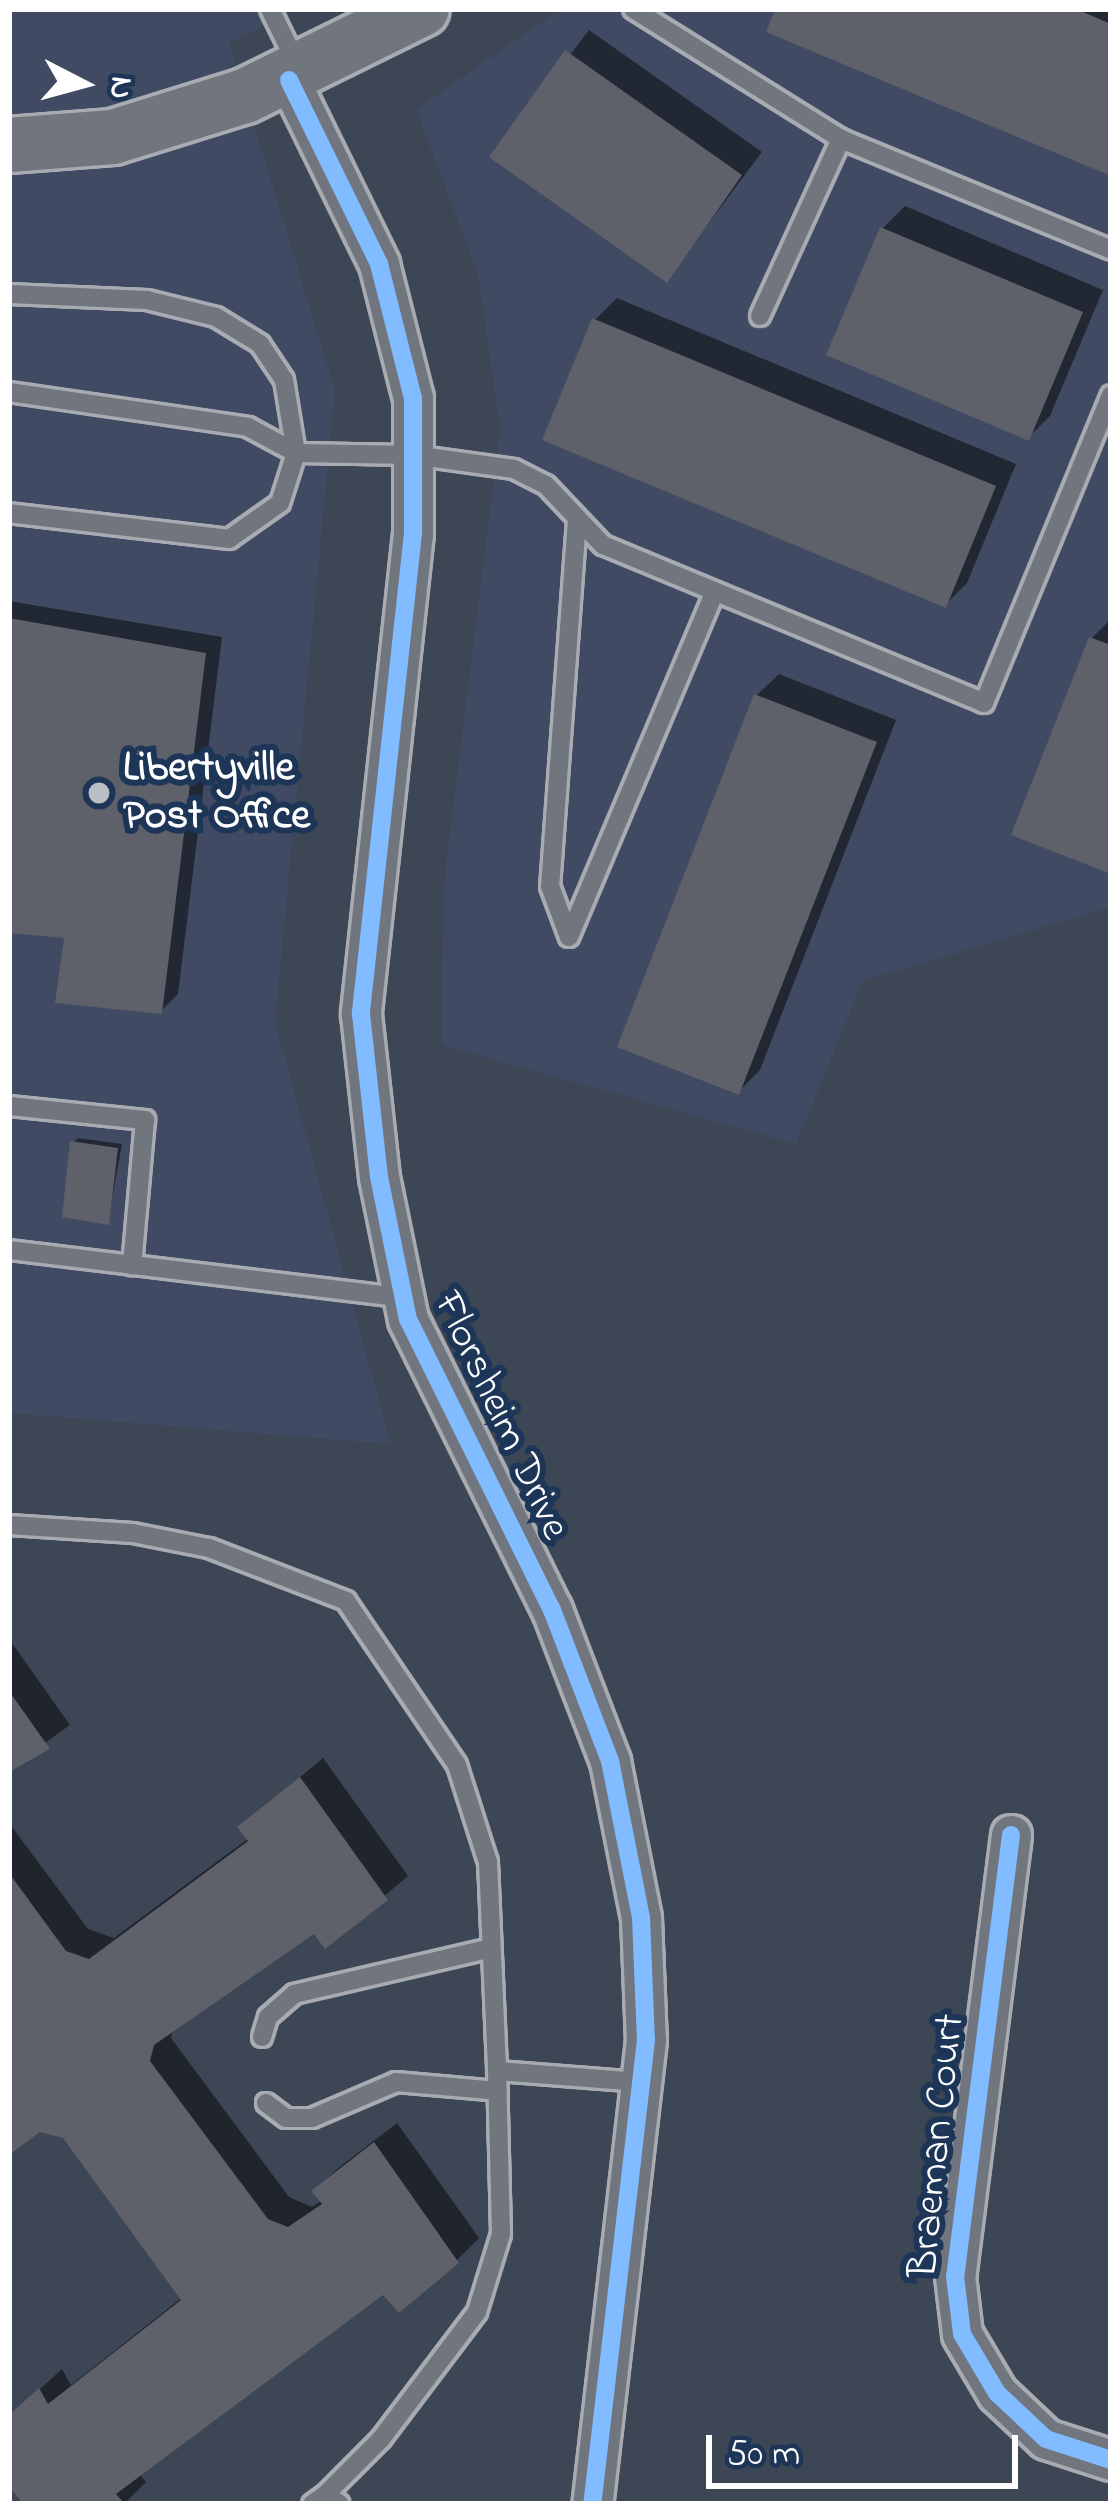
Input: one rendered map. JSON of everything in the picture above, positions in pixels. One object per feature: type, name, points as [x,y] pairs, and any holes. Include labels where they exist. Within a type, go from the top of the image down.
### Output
[{"type":"street","points":[[9,145],[113,137],[295,77],[422,9]]},
{"type":"street","name":"Florsheim Drive","points":[[295,77],[379,264],[413,398],[413,533],[361,1014],[379,1178],[404,1298],[452,1419],[552,1610],[610,1761],[641,1918],[640,2082],[592,2504]]},
{"type":"street","name":"Braeman Court","points":[[1011,1835],[955,2276],[962,2334],[998,2393],[1046,2439],[1111,2460]]},
{"type":"lane","points":[[270,9],[295,77]]},
{"type":"lane","points":[[633,9],[841,139],[1111,250]]},
{"type":"lane","points":[[760,316],[841,139]]},
{"type":"lane","points":[[9,294],[147,300],[216,317],[260,344],[284,380],[296,453],[280,503],[229,539],[9,513]]},
{"type":"lane","points":[[9,392],[248,427],[296,453],[413,455],[514,469],[546,485],[603,545],[984,704],[1111,394]]},
{"type":"lane","points":[[577,520],[550,886],[568,937],[716,592]]},
{"type":"lane","points":[[9,1106],[145,1120],[132,1265]]},
{"type":"lane","points":[[9,1250],[404,1298]]},
{"type":"lane","points":[[9,1525],[209,1548],[346,1601],[457,1765],[488,1862],[487,1949],[498,2081],[501,2234],[477,2312],[381,2439],[325,2501]]},
{"type":"lane","points":[[262,2037],[268,2017],[294,1994],[487,1949]]},
{"type":"lane","points":[[266,2103],[286,2118],[312,2118],[396,2082],[640,2082]]},
{"type":"shaded area","points":[[9,9],[297,9],[229,43],[335,390],[275,1022],[391,1444],[9,1413]]},
{"type":"shaded area","points":[[561,9],[1111,9],[1111,907],[863,981],[796,1144],[441,1045],[444,883],[500,427],[478,274],[416,109]]},
{"type":"building","points":[[775,9],[1076,9],[1111,24],[1111,176],[766,32]]},
{"type":"building","points":[[565,50],[742,175],[667,283],[489,157]]},
{"type":"building","points":[[880,227],[1083,312],[1029,441],[826,355]]},
{"type":"building","points":[[592,318],[996,486],[946,608],[542,440]]},
{"type":"building","name":"Libertyville Post Office","points":[[9,618],[206,653],[162,1014],[55,1003],[64,938],[9,933]]},
{"type":"building","points":[[1089,637],[1111,645],[1111,874],[1011,835]]},
{"type":"building","points":[[754,694],[877,742],[739,1095],[617,1047]]},
{"type":"building","points":[[70,1141],[118,1148],[109,1225],[62,1217]]},
{"type":"building","points":[[9,1691],[50,1749],[9,1772]]},
{"type":"building","points":[[300,1777],[388,1900],[325,1949],[314,1934],[154,2045],[150,2061],[268,2219],[288,2227],[322,2204],[311,2191],[374,2142],[459,2263],[399,2313],[383,2295],[116,2494],[125,2504],[23,2504],[9,2486],[9,2415],[39,2388],[48,2404],[181,2300],[63,2138],[40,2132],[9,2155],[9,1873],[66,1951],[89,1959],[248,1841],[237,1827]]},
{"type":"cycle path","points":[[289,80],[379,264],[413,398],[413,533],[361,1014],[379,1177],[408,1319],[552,1610],[610,1761],[641,1918],[646,2040],[592,2504]]},
{"type":"cycle path","points":[[1011,1835],[955,2276],[962,2334],[997,2393],[1046,2439],[1111,2460]]},
{"type":"place","name":"Libertyville Post Office","points":[[99,793]]}]
